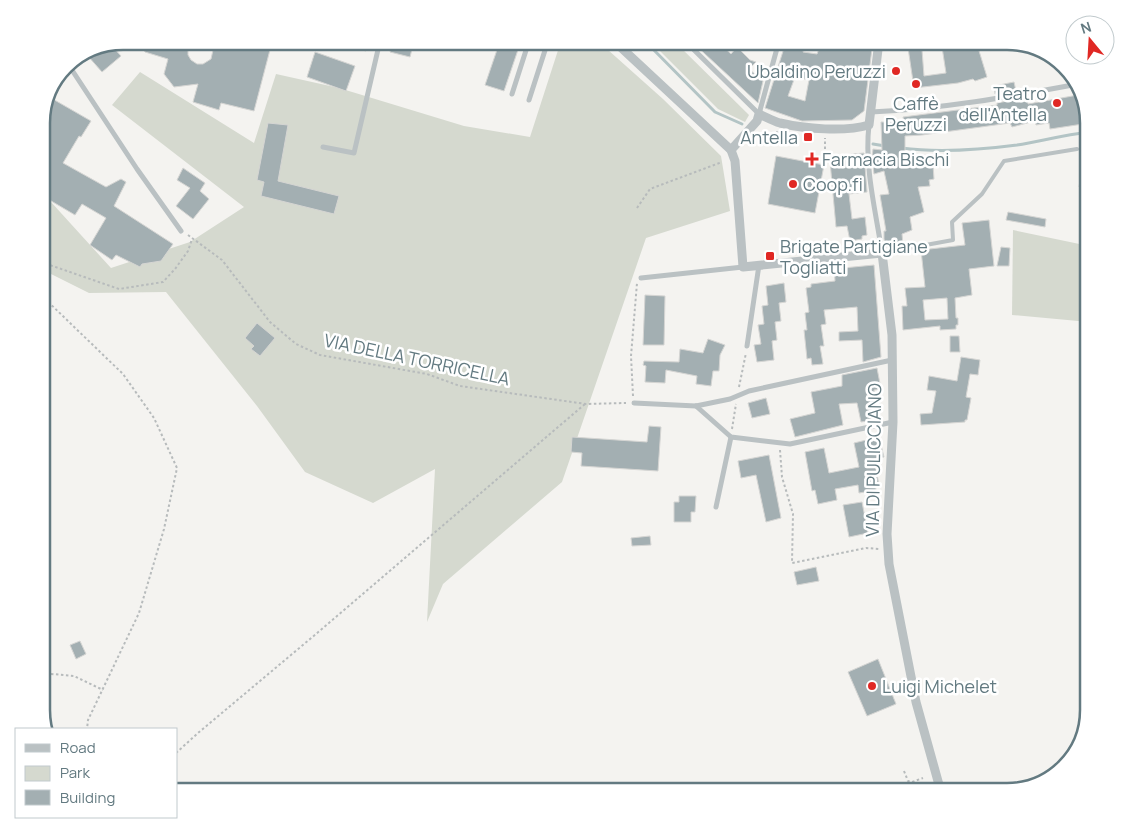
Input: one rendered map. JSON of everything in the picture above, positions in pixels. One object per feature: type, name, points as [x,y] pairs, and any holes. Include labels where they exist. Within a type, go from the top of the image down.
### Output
[{"type":"street","points":[[323,147],[354,154],[378,50]]},
{"type":"street","points":[[512,94],[526,50]]},
{"type":"street","points":[[529,100],[545,50]]},
{"type":"street","points":[[624,50],[731,150],[735,161],[743,267]]},
{"type":"street","points":[[694,50],[759,114],[779,123],[825,128],[858,128],[870,125],[878,50]]},
{"type":"street","points":[[731,150],[757,121],[777,50]]},
{"type":"street","points":[[72,70],[136,169],[181,231]]},
{"type":"street","points":[[871,112],[913,110],[990,100],[1069,86]]},
{"type":"street","name":"VIA DI PULICCIANO","points":[[870,125],[868,148],[870,168],[891,327],[892,422],[888,518],[891,580],[916,702],[938,783]]},
{"type":"street","points":[[641,278],[882,253]]},
{"type":"street","points":[[747,346],[759,266]]},
{"type":"street","points":[[634,403],[696,406],[730,399],[749,391],[892,360]]},
{"type":"street","points":[[696,406],[730,438],[790,444],[892,422]]},
{"type":"street","points":[[716,507],[730,438]]},
{"type":"lane","points":[[882,253],[953,240],[952,222],[982,194],[1004,161],[1077,149]]},
{"type":"path","points":[[825,128],[825,154]]},
{"type":"path","points":[[775,133],[785,135],[783,143]]},
{"type":"path","points":[[637,208],[650,189],[722,162]]},
{"type":"path","name":"VIA DELLA TORRICELLA","points":[[181,231],[222,260],[270,322],[296,344],[320,355],[427,374],[460,386],[586,404],[634,403]]},
{"type":"path","points":[[50,265],[119,289],[163,282],[188,251],[193,238]]},
{"type":"path","points":[[634,403],[631,356],[637,284],[641,278]]},
{"type":"path","points":[[50,304],[123,374],[154,418],[177,468],[164,529],[139,614],[88,720],[87,728]]},
{"type":"path","points":[[730,438],[747,346]]},
{"type":"path","points":[[178,751],[586,404]]},
{"type":"path","points":[[779,442],[782,477],[793,514],[792,563],[866,548],[888,549]]},
{"type":"path","points":[[50,675],[74,676],[102,690]]},
{"type":"path","points":[[904,771],[908,781],[912,782],[923,778]]},
{"type":"green space","points":[[558,50],[608,50],[663,99],[721,156],[730,211],[646,238],[562,482],[443,584],[427,622],[435,469],[373,503],[305,472],[257,406],[166,292],[89,293],[50,274],[50,201],[111,268],[190,242],[244,207],[112,105],[140,72],[254,143],[276,74],[339,88],[464,126],[530,137]]},
{"type":"green space","points":[[659,50],[683,50],[749,115],[745,122],[718,109]]},
{"type":"green space","points":[[1013,230],[1080,244],[1080,321],[1012,315]]},
{"type":"building","points":[[116,50],[121,56],[102,72],[90,58],[109,51]]},
{"type":"building","points":[[144,50],[188,50],[191,60],[197,64],[203,64],[211,59],[213,50],[270,50],[254,111],[221,103],[219,110],[193,102],[198,84],[174,87],[164,74],[168,59]]},
{"type":"building","points":[[391,50],[412,50],[410,57],[390,52]]},
{"type":"building","points":[[497,50],[518,50],[504,91],[485,85]]},
{"type":"building","points":[[701,50],[727,50],[731,54],[734,50],[740,50],[750,60],[756,62],[749,69],[763,81],[758,103]]},
{"type":"building","points":[[783,50],[804,50],[803,52],[817,54],[819,50],[872,50],[864,111],[852,120],[802,121],[765,108]],"holes":[[[795,77],[809,80],[805,101],[788,96]]]},
{"type":"building","points":[[908,50],[922,50],[924,76],[946,73],[942,50],[979,50],[987,77],[958,83],[914,88]]},
{"type":"building","points":[[315,52],[355,66],[346,91],[307,77]]},
{"type":"building","points":[[1014,82],[1016,91],[995,94],[994,86]]},
{"type":"building","points":[[1074,96],[1079,109],[1080,124],[1050,129],[1049,123],[1036,125],[1035,121],[1012,127],[1010,123],[905,136],[905,152],[915,153],[919,167],[933,165],[934,179],[929,180],[930,186],[918,187],[924,212],[910,217],[912,230],[902,234],[903,245],[886,247],[884,231],[886,231],[880,195],[889,194],[884,171],[874,174],[872,157],[873,149],[882,150],[881,122],[904,122],[903,117],[997,105],[997,103],[1018,99],[1018,102],[1028,101],[1028,104]]},
{"type":"building","points":[[54,100],[91,121],[81,137],[79,136],[63,163],[106,187],[121,179],[126,182],[114,206],[173,244],[161,261],[142,264],[140,267],[116,255],[112,260],[90,245],[106,218],[82,204],[75,215],[50,200],[50,119]]},
{"type":"building","points":[[268,123],[288,125],[278,181],[339,196],[334,214],[261,196],[264,182],[257,180]]},
{"type":"building","points":[[864,153],[867,192],[849,194],[852,219],[865,217],[867,235],[862,236],[862,239],[850,241],[847,226],[836,227],[830,161],[841,160],[841,155]]},
{"type":"building","points":[[776,156],[824,165],[815,213],[768,204]]},
{"type":"building","points":[[183,168],[205,183],[200,191],[209,199],[193,219],[176,206],[190,188],[177,180]]},
{"type":"building","points":[[1008,212],[1046,219],[1045,227],[1006,220]]},
{"type":"building","points":[[989,220],[994,266],[969,269],[972,295],[955,298],[956,318],[958,318],[956,329],[940,330],[940,326],[903,330],[902,306],[907,306],[905,288],[925,287],[921,250],[965,245],[962,223]],"holes":[[[947,298],[948,319],[925,320],[923,300]]]},
{"type":"building","points":[[1001,247],[1010,248],[1009,266],[997,266]]},
{"type":"building","points":[[843,264],[843,268],[874,265],[881,357],[863,362],[862,340],[839,341],[839,332],[858,331],[857,307],[824,310],[826,324],[821,325],[824,346],[820,346],[823,364],[812,365],[811,358],[807,359],[804,330],[807,330],[805,313],[809,312],[806,288],[811,287],[811,284],[835,281],[834,265]]},
{"type":"building","points":[[784,283],[786,302],[779,303],[781,321],[775,322],[777,340],[772,341],[774,360],[757,362],[754,345],[761,344],[758,325],[764,324],[762,306],[768,305],[766,286]]},
{"type":"building","points":[[645,295],[665,296],[664,345],[643,345]]},
{"type":"building","points":[[257,323],[275,338],[260,356],[251,349],[254,346],[245,338]]},
{"type":"building","points":[[950,336],[959,336],[960,352],[950,352]]},
{"type":"building","points":[[708,339],[725,345],[720,355],[719,371],[713,371],[711,386],[696,384],[697,376],[666,370],[665,383],[645,382],[646,366],[643,365],[644,361],[679,362],[680,349],[703,353]]},
{"type":"building","points":[[961,357],[980,360],[978,375],[970,374],[966,397],[971,398],[967,420],[965,422],[921,425],[920,414],[932,413],[936,391],[927,390],[929,376],[957,381]]},
{"type":"building","points":[[877,368],[881,389],[874,390],[880,419],[861,422],[857,403],[839,404],[843,425],[795,437],[790,419],[815,413],[811,392],[842,386],[842,375]]},
{"type":"building","points":[[766,398],[770,414],[752,418],[748,403]]},
{"type":"building","points":[[649,426],[661,427],[658,471],[581,466],[582,453],[571,452],[572,437],[647,442]]},
{"type":"building","points":[[879,437],[884,457],[874,459],[879,485],[876,486],[876,490],[859,493],[858,485],[835,489],[837,500],[818,504],[815,490],[812,491],[805,452],[824,448],[829,473],[859,467],[854,443]]},
{"type":"building","points":[[769,455],[781,518],[766,522],[756,475],[741,478],[738,461]]},
{"type":"building","points":[[679,496],[696,496],[695,512],[691,512],[691,522],[674,522],[674,502],[679,502]]},
{"type":"building","points":[[862,502],[868,533],[849,537],[843,505]]},
{"type":"building","points":[[650,536],[651,545],[632,546],[631,538]]},
{"type":"building","points":[[816,567],[819,581],[797,585],[794,572]]},
{"type":"building","points":[[80,641],[86,654],[76,659],[70,645]]},
{"type":"building","points":[[878,659],[896,704],[867,716],[848,672]]},
{"type":"waterway","points":[[654,50],[715,112],[742,124]]},
{"type":"waterway","points":[[901,148],[944,151],[988,148],[1017,145],[1080,134]]},
{"type":"waterway","points":[[873,144],[885,146]]},
{"type":"place","name":"Ubaldino Peruzzi","points":[[896,71]]},
{"type":"place","name":"Caffè Peruzzi","points":[[916,84]]},
{"type":"place","name":"Teatro dell'Antella","points":[[1057,103]]},
{"type":"place","name":"Antella","points":[[808,137]]},
{"type":"place","name":"Farmacia Bischi","points":[[812,159]]},
{"type":"place","name":"Coop.fi","points":[[793,184]]},
{"type":"place","name":"Brigate Partigiane Togliatti","points":[[770,256]]},
{"type":"place","name":"Luigi Michelet","points":[[872,686]]}]
